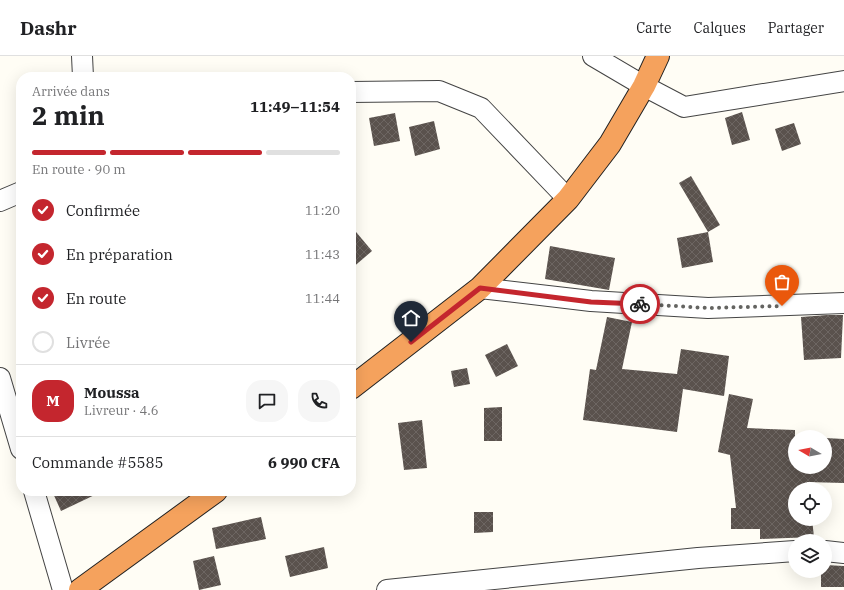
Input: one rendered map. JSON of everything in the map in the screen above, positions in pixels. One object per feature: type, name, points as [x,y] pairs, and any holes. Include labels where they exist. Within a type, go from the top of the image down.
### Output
[{"type":"highway","points":[[356,384],[480,288],[568,199],[610,144],[644,86],[658,56]]},
{"type":"highway","points":[[80,590],[209,496]]},
{"type":"street","points":[[82,56],[83,72]]},
{"type":"street","points":[[593,56],[644,86],[684,107],[844,81]]},
{"type":"street","points":[[356,92],[439,90],[481,108],[568,199]]},
{"type":"street","points":[[0,201],[16,194]]},
{"type":"street","points":[[480,288],[591,302],[708,308],[844,303]]},
{"type":"street","points":[[0,378],[16,432]]},
{"type":"street","points":[[35,496],[63,590]]},
{"type":"street","points":[[387,590],[698,558],[788,552]]},
{"type":"street","points":[[832,552],[844,553]]},
{"type":"building","points":[[742,112],[750,140],[732,145],[725,118]]},
{"type":"building","points":[[395,113],[400,141],[374,146],[369,118]]},
{"type":"building","points":[[434,121],[440,149],[415,156],[409,127]]},
{"type":"building","points":[[794,123],[801,144],[782,151],[775,129]]},
{"type":"building","points":[[691,176],[720,225],[708,232],[679,183]]},
{"type":"building","points":[[356,232],[372,251],[356,265]]},
{"type":"building","points":[[708,232],[713,262],[682,268],[677,238]]},
{"type":"building","points":[[550,246],[615,258],[609,290],[545,279]]},
{"type":"building","points":[[843,315],[841,358],[804,360],[801,317]]},
{"type":"building","points":[[607,317],[632,322],[622,369],[677,374],[681,349],[729,356],[724,396],[683,389],[677,432],[583,420],[590,369],[596,370]]},
{"type":"building","points":[[507,344],[518,366],[496,377],[485,355]]},
{"type":"building","points":[[467,368],[470,384],[454,387],[451,371]]},
{"type":"building","points":[[729,394],[753,399],[747,428],[795,430],[788,430],[788,474],[832,474],[832,438],[844,439],[844,483],[788,482],[788,526],[813,526],[814,534],[788,534],[788,538],[760,539],[760,529],[731,529],[731,508],[736,508],[730,455],[718,452]]},
{"type":"building","points":[[502,407],[502,441],[484,441],[484,408]]},
{"type":"building","points":[[422,420],[427,468],[404,470],[398,423]]},
{"type":"building","points":[[54,496],[92,496],[61,511]]},
{"type":"building","points":[[474,512],[493,512],[493,532],[474,533]]},
{"type":"building","points":[[261,517],[266,539],[216,549],[212,528]]},
{"type":"building","points":[[324,547],[328,568],[290,577],[285,556]]},
{"type":"building","points":[[214,556],[221,585],[199,590],[193,561]]},
{"type":"building","points":[[832,565],[844,566],[844,587],[821,587],[821,578],[832,578]]},
{"type":"way so far","points":[[640,304],[708,308],[782,306]]},
{"type":"route","points":[[411,342],[480,288],[591,302],[640,304]]}]
